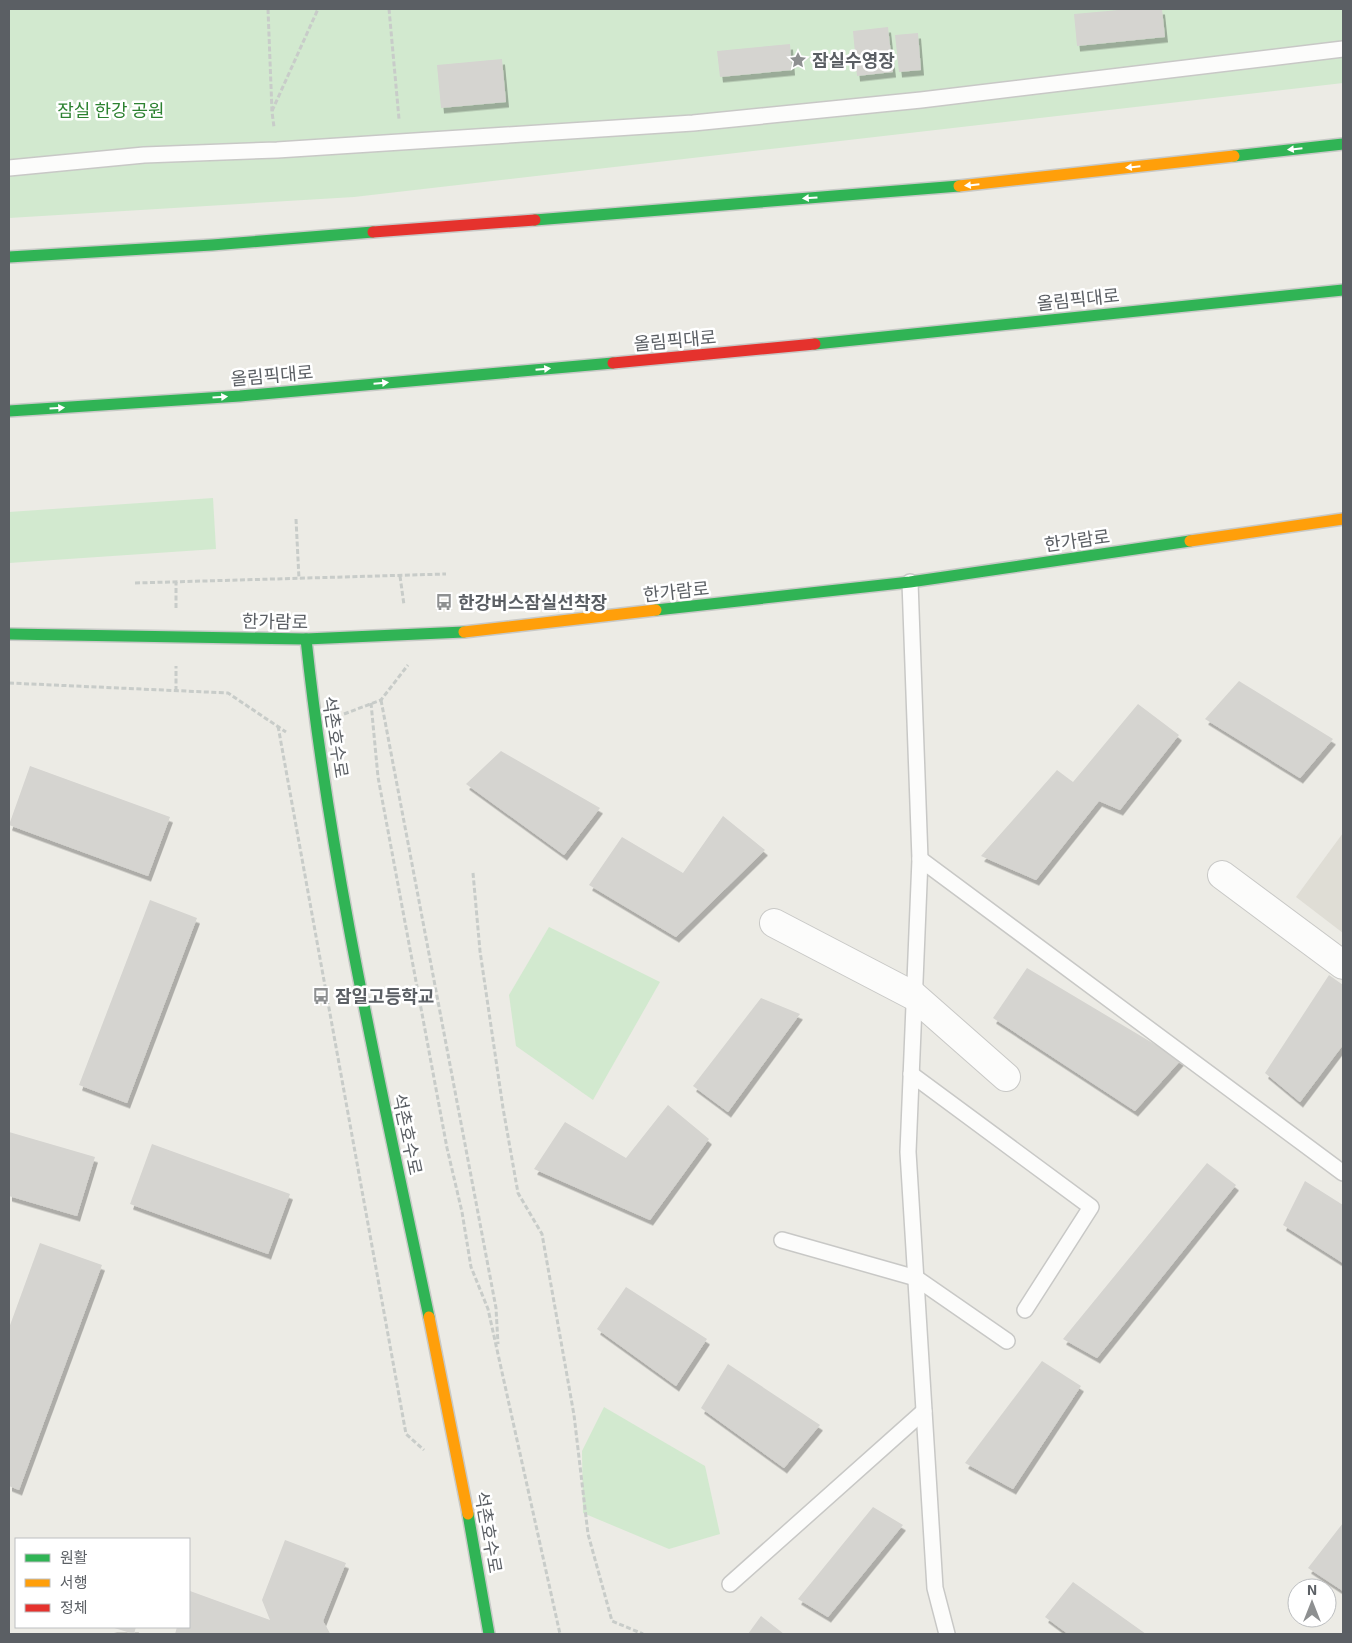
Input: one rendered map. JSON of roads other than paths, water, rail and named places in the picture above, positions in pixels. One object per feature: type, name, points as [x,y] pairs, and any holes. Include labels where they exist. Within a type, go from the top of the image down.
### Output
[{"type":"main road","points":[[9,256],[212,245],[919,190],[1343,144]]},
{"type":"main road","name":"올림픽대로","points":[[9,411],[240,396],[693,356],[1343,290]]},
{"type":"main road","name":"한가람로","points":[[9,634],[306,639],[453,633],[910,582],[1343,518]]},
{"type":"main road","name":"석촌호수로","points":[[306,639],[311,692],[343,897],[456,1447],[489,1634]]},
{"type":"street","points":[[1222,875],[1343,965]]},
{"type":"street","points":[[774,923],[914,996],[1006,1076]]},
{"type":"lane","points":[[9,168],[144,155],[277,150],[693,124],[921,100],[1343,49]]},
{"type":"lane","points":[[910,582],[920,859],[908,1152],[935,1588],[947,1634]]},
{"type":"lane","points":[[920,859],[1343,1172]]},
{"type":"lane","points":[[911,1074],[1091,1207],[1025,1310]]},
{"type":"lane","points":[[782,1240],[916,1278],[1007,1342]]},
{"type":"lane","points":[[730,1584],[924,1411]]},
{"type":"place","name":"잠실수영장","points":[[798,60]]},
{"type":"place","name":"한강버스잠실선착장","points":[[444,602]]},
{"type":"place","name":"잠일고등학교","points":[[321,996]]},
{"type":"park label","name":"잠실 한강 공원","points":[[111,110]]}]
